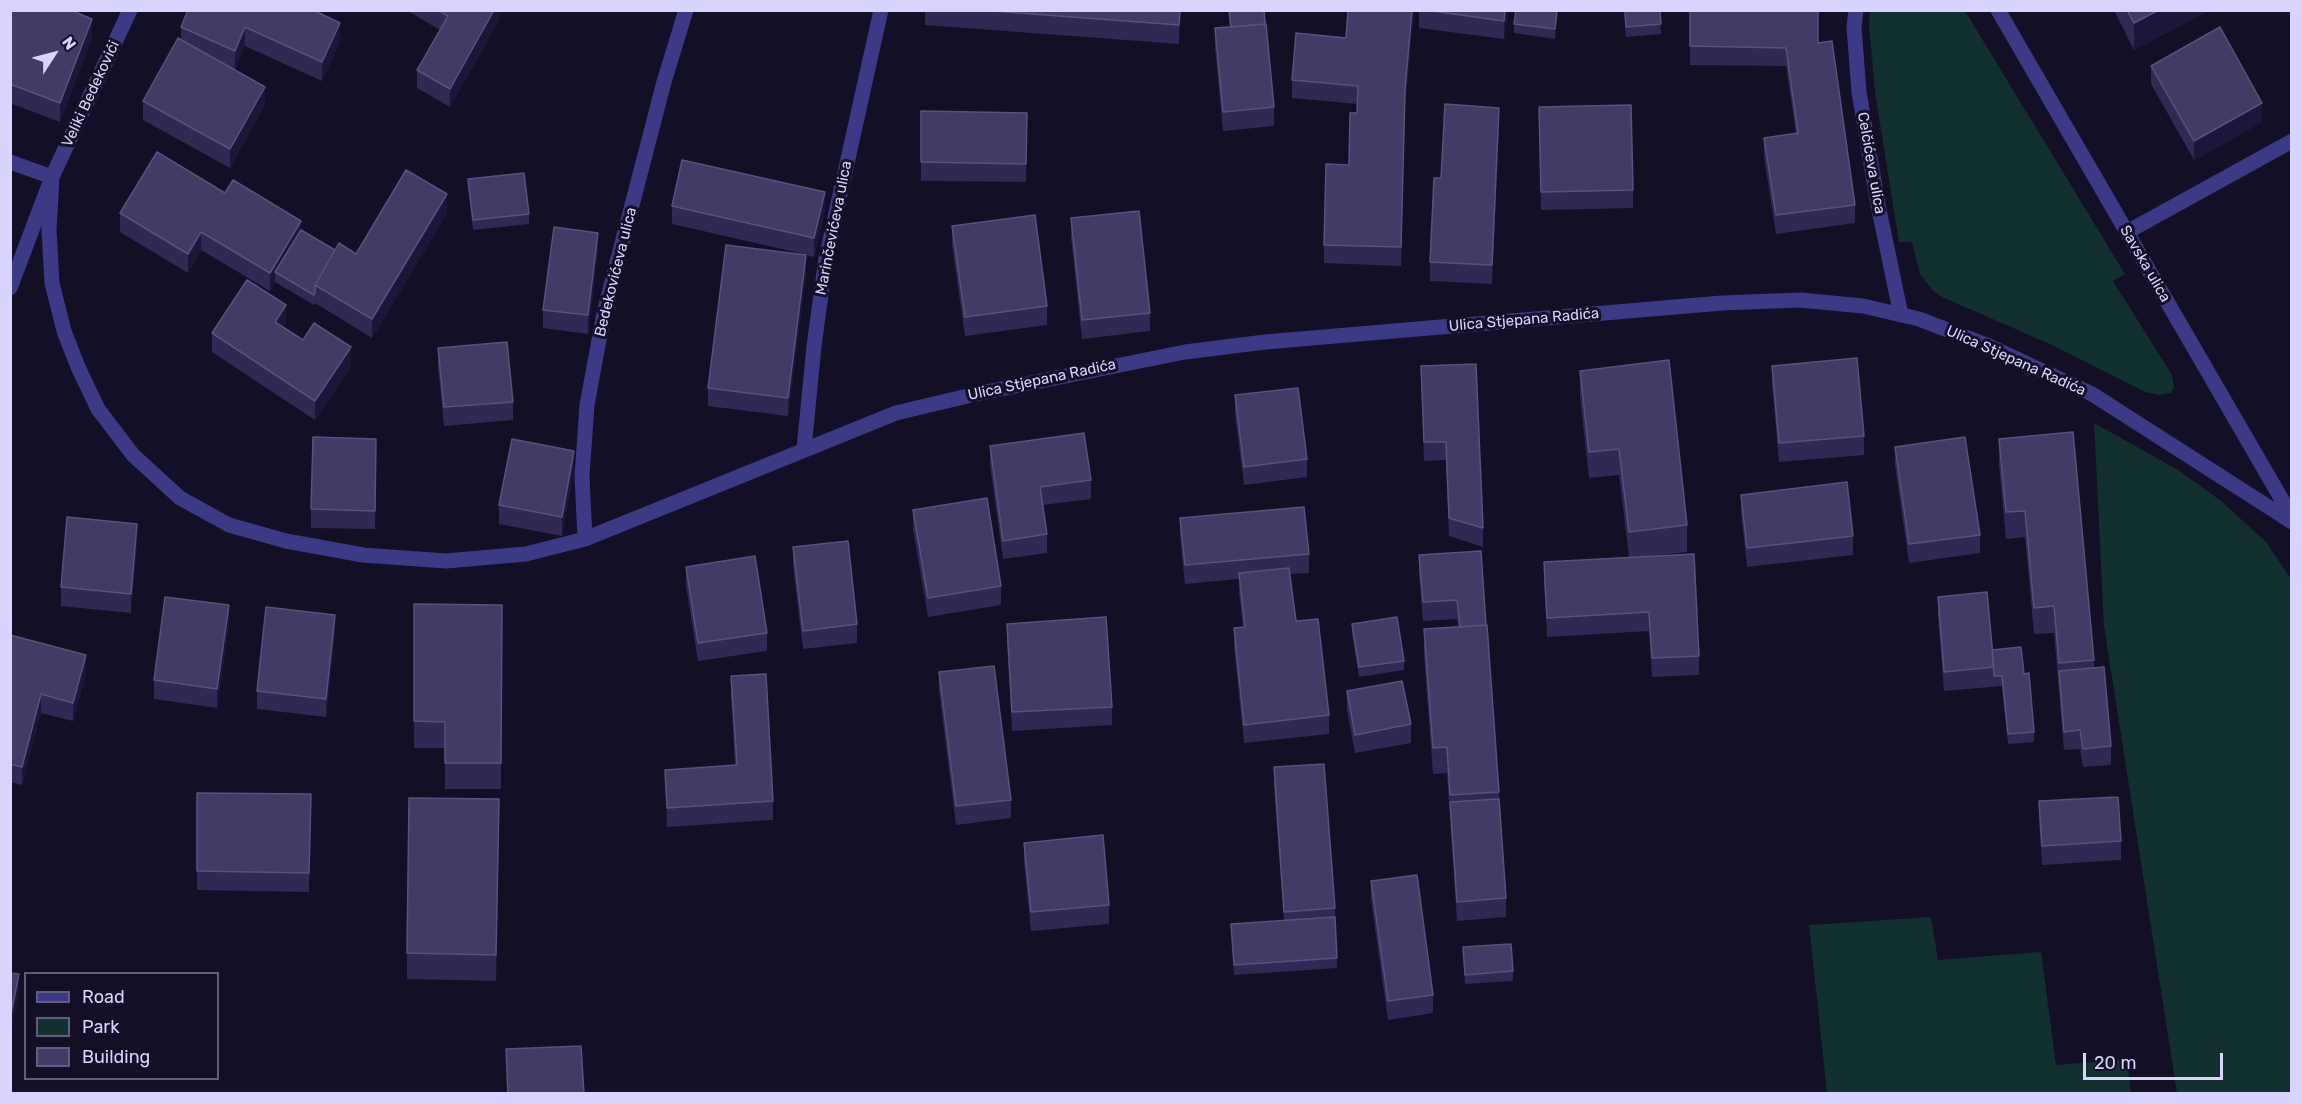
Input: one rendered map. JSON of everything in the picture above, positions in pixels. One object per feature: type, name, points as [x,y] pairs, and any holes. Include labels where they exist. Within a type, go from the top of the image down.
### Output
[{"type":"street","name":"Veliki Bedekovići","points":[[10,288],[52,177],[130,10]]},
{"type":"street","name":"Bedekovićeva ulica","points":[[585,539],[582,476],[587,405],[604,313],[664,82],[686,10]]},
{"type":"street","name":"Marinčevićeva ulica","points":[[804,449],[814,346],[826,258],[881,10]]},
{"type":"street","name":"Celčićeva ulica","points":[[1856,10],[1854,27],[1859,92],[1878,205],[1901,315]]},
{"type":"street","name":"Savska ulica","points":[[1998,10],[2292,517]]},
{"type":"street","points":[[2127,232],[2292,141]]},
{"type":"street","points":[[10,162],[52,177]]},
{"type":"street","name":"Ulica Stjepana Radića","points":[[52,177],[49,230],[52,283],[64,331],[98,408],[133,455],[180,498],[229,525],[286,541],[363,555],[446,561],[526,554],[585,539],[896,413],[964,396],[1126,362],[1242,345],[1722,303],[1800,300],[1863,306],[1919,319],[1989,346],[2092,394],[2292,522]]},
{"type":"green space","points":[[1870,11],[1965,11],[2125,274],[2113,281],[2172,375],[2174,388],[2171,393],[2159,395],[2145,392],[2052,345],[1933,291],[1920,274],[1912,242],[1899,242],[1875,92],[1869,25]]},
{"type":"green space","points":[[2094,423],[2178,470],[2221,501],[2266,542],[2291,579],[2291,1093],[2177,1093],[2104,626]]},
{"type":"green space","points":[[1931,917],[1938,960],[2041,952],[2056,1065],[2127,1059],[2131,1093],[1827,1093],[1809,925]]},
{"type":"building","points":[[10,10],[70,10],[92,19],[60,103],[10,84]]},
{"type":"building","points":[[188,10],[313,10],[340,23],[322,62],[245,27],[235,51],[181,27]]},
{"type":"building","points":[[438,10],[494,10],[450,89],[417,70],[448,16]]},
{"type":"building","points":[[979,10],[1180,10],[1179,25]]},
{"type":"building","points":[[1229,10],[1264,10],[1265,24],[1231,27]]},
{"type":"building","points":[[1348,10],[1412,10],[1405,90],[1401,247],[1324,245],[1326,164],[1349,165],[1350,113],[1357,113],[1358,86],[1292,80],[1296,33],[1346,38]]},
{"type":"building","points":[[1425,10],[1505,10],[1504,21]]},
{"type":"building","points":[[1516,10],[1557,10],[1555,29],[1514,24]]},
{"type":"building","points":[[1625,10],[1660,10],[1661,24],[1626,27]]},
{"type":"building","points":[[1690,10],[1818,10],[1818,43],[1832,41],[1855,205],[1776,215],[1764,138],[1798,133],[1786,48],[1690,46]]},
{"type":"building","points":[[2127,10],[2159,10],[2134,23]]},
{"type":"building","points":[[1266,24],[1274,107],[1223,112],[1215,28]]},
{"type":"building","points":[[2220,27],[2262,103],[2194,141],[2151,66]]},
{"type":"building","points":[[178,38],[265,87],[230,149],[143,101]]},
{"type":"building","points":[[1445,104],[1499,108],[1492,265],[1430,262],[1434,178],[1441,178]]},
{"type":"building","points":[[1631,105],[1633,190],[1541,192],[1539,107]]},
{"type":"building","points":[[921,111],[1027,113],[1026,164],[921,162]]},
{"type":"building","points":[[157,152],[225,193],[233,180],[301,221],[270,273],[201,232],[188,254],[120,213]]},
{"type":"building","points":[[682,160],[825,192],[814,238],[672,206]]},
{"type":"building","points":[[406,170],[447,194],[372,319],[315,285],[339,243],[356,254]]},
{"type":"building","points":[[524,173],[529,214],[473,220],[468,179]]},
{"type":"building","points":[[1139,211],[1150,313],[1082,320],[1071,218]]},
{"type":"building","points":[[1035,215],[1047,306],[965,317],[952,226]]},
{"type":"building","points":[[554,227],[598,233],[588,315],[543,310]]},
{"type":"building","points":[[301,230],[335,250],[315,285],[314,295],[275,272]]},
{"type":"building","points":[[726,245],[806,255],[788,398],[708,388]]},
{"type":"building","points":[[247,280],[286,305],[275,322],[303,340],[314,323],[351,347],[315,401],[212,333]]},
{"type":"building","points":[[507,342],[513,402],[444,407],[438,348]]},
{"type":"building","points":[[1857,358],[1864,436],[1779,443],[1772,366]]},
{"type":"building","points":[[1669,360],[1687,525],[1629,532],[1619,449],[1589,452],[1580,371]]},
{"type":"building","points":[[1476,364],[1483,528],[1449,518],[1446,442],[1424,442],[1421,366]]},
{"type":"building","points":[[1298,388],[1307,459],[1244,467],[1235,395]]},
{"type":"building","points":[[2073,432],[2094,660],[2059,663],[2054,606],[2034,608],[2025,511],[2006,512],[1999,439]]},
{"type":"building","points":[[1084,433],[1091,480],[1040,487],[1047,534],[1003,541],[990,446]]},
{"type":"building","points":[[313,437],[376,439],[375,511],[311,509]]},
{"type":"building","points":[[1965,437],[1980,535],[1909,544],[1895,447]]},
{"type":"building","points":[[512,439],[574,451],[562,517],[499,505]]},
{"type":"building","points":[[1847,482],[1853,536],[1747,548],[1741,495]]},
{"type":"building","points":[[987,498],[1001,586],[928,598],[913,510]]},
{"type":"building","points":[[1304,507],[1309,554],[1185,565],[1180,518]]},
{"type":"building","points":[[67,517],[137,524],[131,594],[61,587]]},
{"type":"building","points":[[848,541],[857,624],[803,631],[793,547]]},
{"type":"building","points":[[1481,551],[1486,625],[1460,627],[1457,600],[1423,602],[1419,555]]},
{"type":"building","points":[[1694,554],[1699,656],[1652,658],[1649,612],[1547,618],[1544,562]]},
{"type":"building","points":[[755,556],[767,633],[698,643],[686,567]]},
{"type":"building","points":[[1289,568],[1296,621],[1318,619],[1329,715],[1244,725],[1234,628],[1245,627],[1239,573]]},
{"type":"building","points":[[1987,592],[1994,667],[1944,672],[1938,597]]},
{"type":"building","points":[[165,597],[229,605],[217,689],[154,680]]},
{"type":"building","points":[[414,604],[502,605],[501,763],[445,763],[445,722],[414,721]]},
{"type":"building","points":[[266,607],[335,615],[326,699],[257,691]]},
{"type":"building","points":[[1106,617],[1112,707],[1012,712],[1007,624]]},
{"type":"building","points":[[1397,617],[1404,661],[1359,667],[1352,624]]},
{"type":"building","points":[[1487,625],[1499,792],[1450,795],[1447,747],[1433,748],[1424,629]]},
{"type":"building","points":[[10,635],[86,655],[73,703],[41,694],[22,767],[10,764]]},
{"type":"building","points":[[2021,647],[2024,674],[2029,673],[2034,732],[2008,734],[2002,676],[1994,676],[1992,650]]},
{"type":"building","points":[[994,666],[1011,800],[956,806],[939,672]]},
{"type":"building","points":[[2104,667],[2111,746],[2083,749],[2080,730],[2064,732],[2059,671]]},
{"type":"building","points":[[766,674],[773,801],[667,808],[665,770],[737,765],[731,676]]},
{"type":"building","points":[[1402,681],[1411,724],[1355,735],[1347,691]]},
{"type":"building","points":[[1324,764],[1335,908],[1284,912],[1274,767]]},
{"type":"building","points":[[197,793],[311,794],[309,873],[197,871]]},
{"type":"building","points":[[2118,797],[2121,841],[2042,846],[2039,801]]},
{"type":"building","points":[[409,798],[499,799],[496,955],[407,953]]},
{"type":"building","points":[[1499,799],[1506,898],[1457,902],[1450,802]]},
{"type":"building","points":[[1103,835],[1109,905],[1031,912],[1024,843]]},
{"type":"building","points":[[1417,875],[1433,995],[1388,1001],[1371,881]]},
{"type":"building","points":[[1335,917],[1337,958],[1234,965],[1231,924]]},
{"type":"building","points":[[1511,944],[1513,971],[1465,975],[1463,947]]},
{"type":"building","points":[[10,973],[19,974],[10,1019]]},
{"type":"building","points":[[581,1046],[584,1094],[508,1094],[506,1049]]}]
